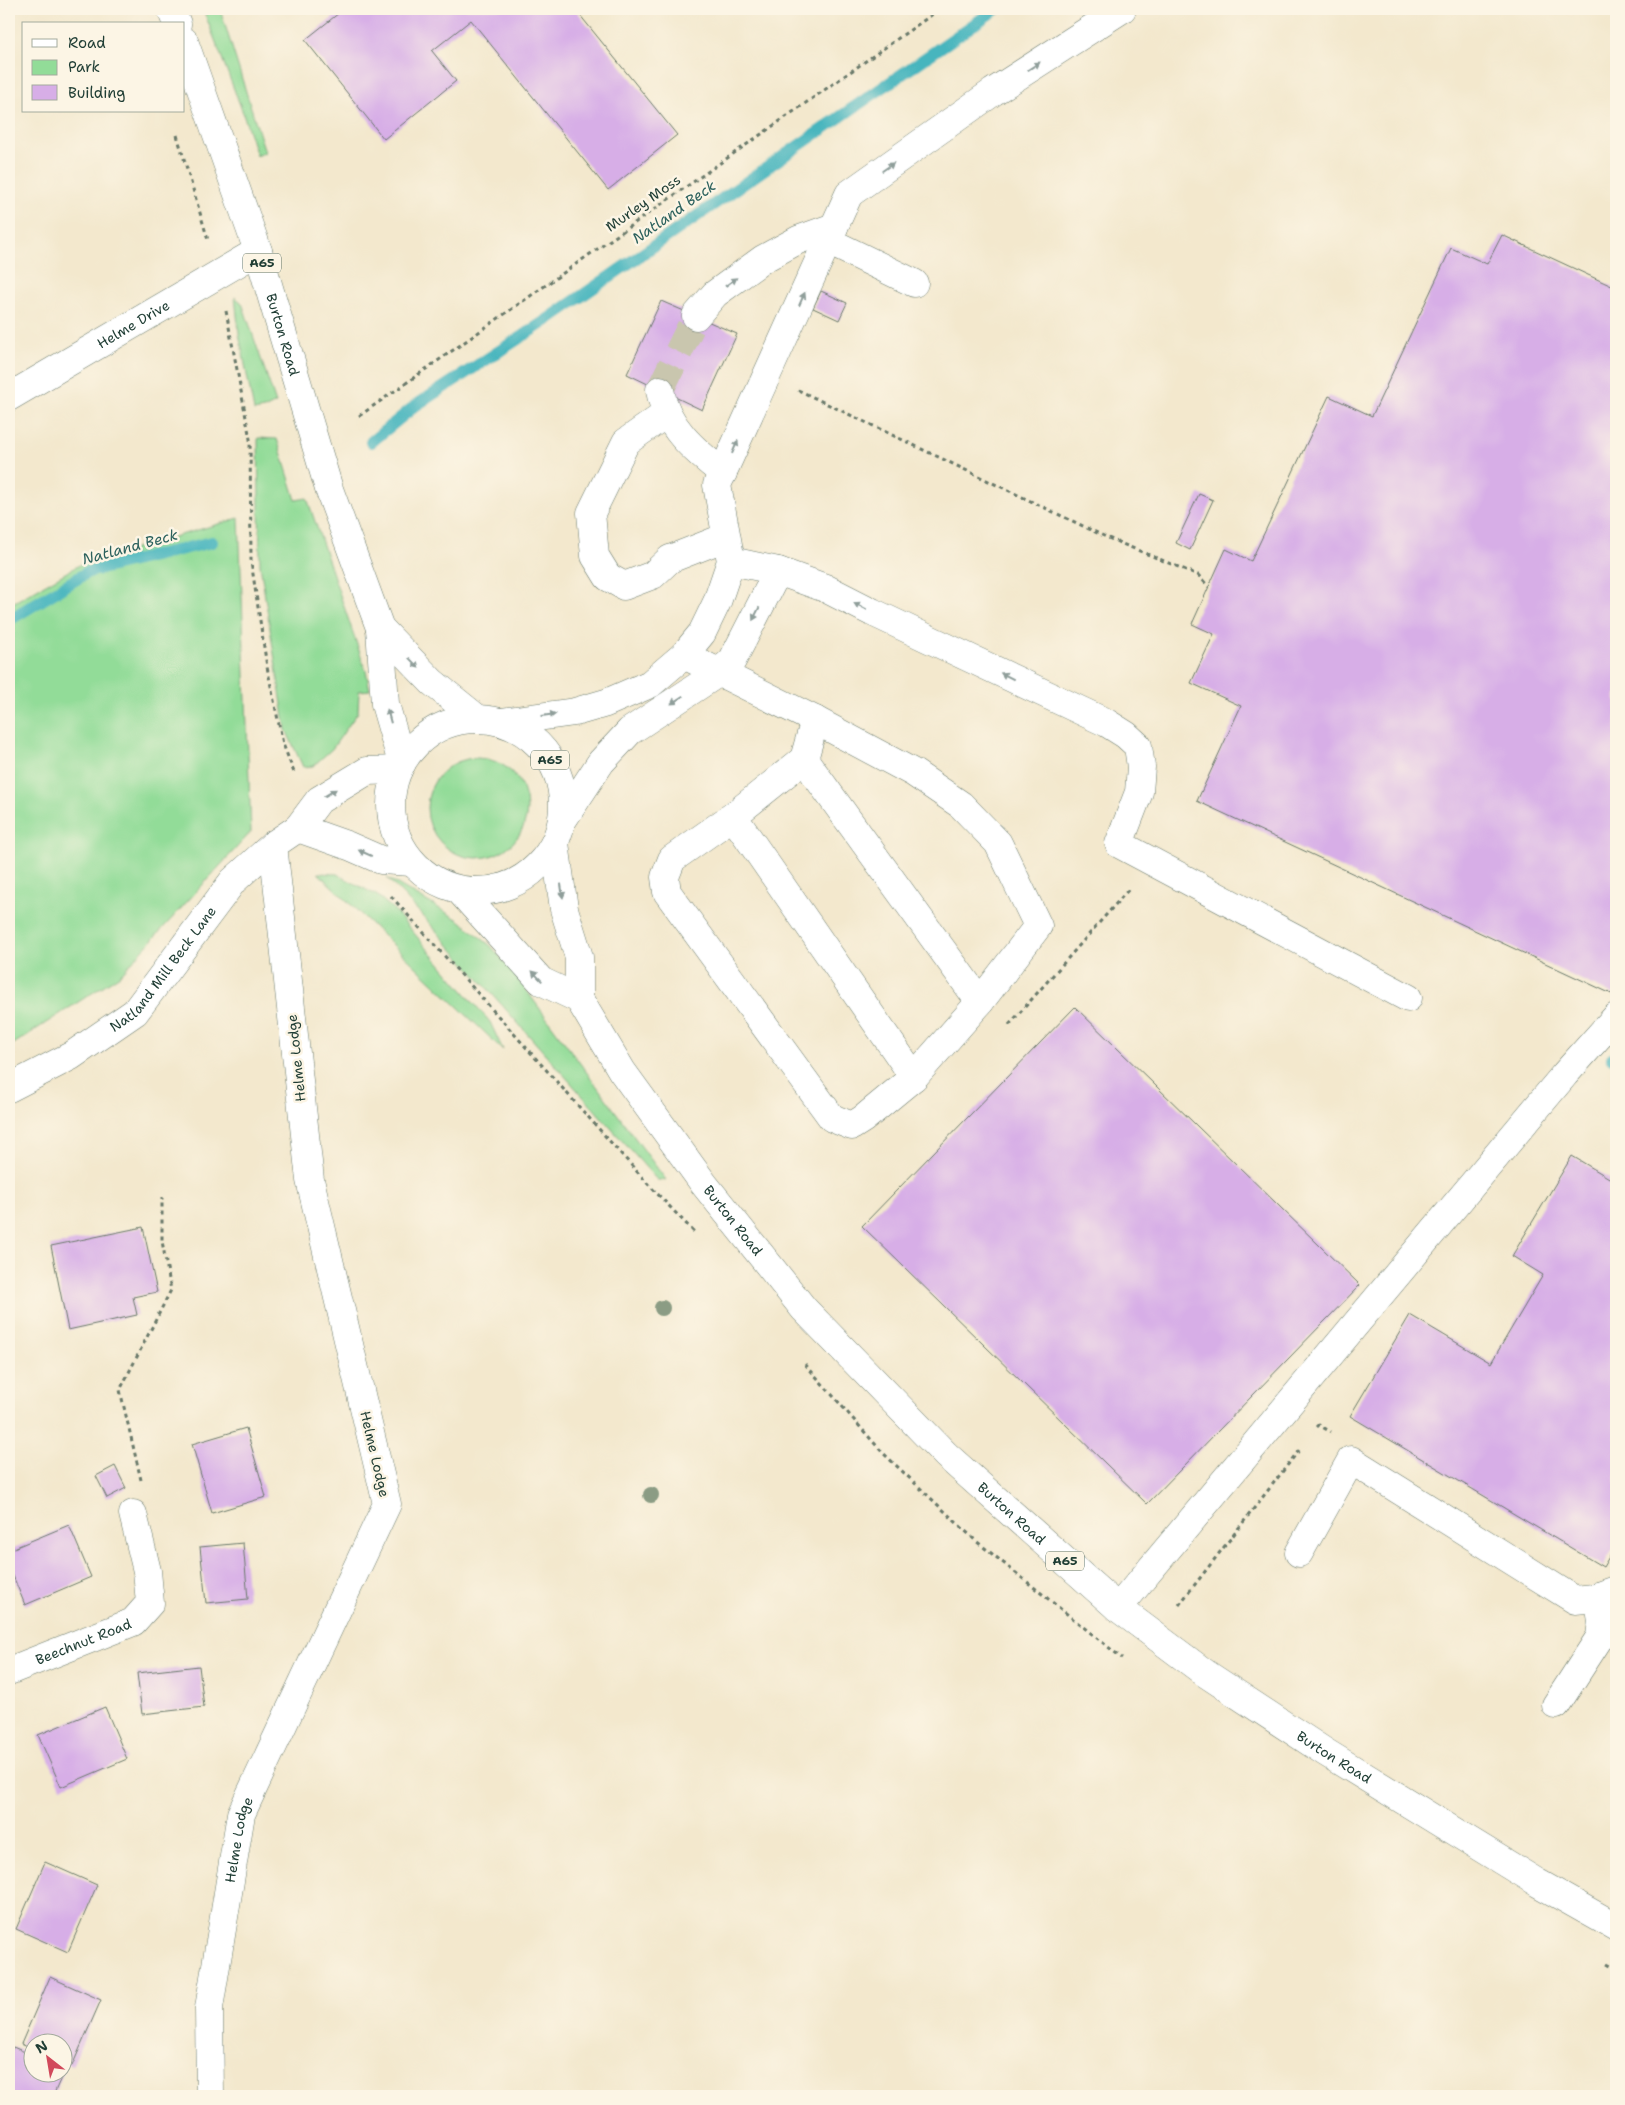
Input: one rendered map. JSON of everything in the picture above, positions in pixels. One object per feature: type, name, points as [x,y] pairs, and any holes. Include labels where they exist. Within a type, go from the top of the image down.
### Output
[{"type":"main road","points":[[171,9],[176,22]]},
{"type":"main road","points":[[778,571],[732,662],[630,731],[601,762],[539,867],[516,883],[488,891],[459,890],[433,881],[412,862],[398,842],[392,819],[391,794],[400,767],[416,744],[434,730],[455,721],[490,720],[575,712],[606,703],[650,684],[684,655],[702,633],[716,602],[728,549],[718,485],[849,194],[993,92],[1122,9]]},
{"type":"main road","name":"Burton Road","points":[[185,44],[258,250],[329,489],[380,628],[385,704],[400,767]]},
{"type":"main road","points":[[696,316],[715,294],[763,259],[798,240],[831,234],[914,283]]},
{"type":"main road","name":"Helme Drive","points":[[9,397],[258,250]]},
{"type":"main road","points":[[723,473],[694,450],[675,426],[664,402],[626,442],[591,513],[595,556],[608,577],[624,586],[653,575],[670,559],[728,549],[778,571],[825,588],[1106,723],[1126,735],[1138,746],[1142,767],[1139,792],[1119,844],[1408,998]]},
{"type":"main road","name":"Burton Road","points":[[380,628],[432,682],[490,720]]},
{"type":"main road","points":[[684,655],[815,720],[914,773],[961,805],[998,843],[1038,926],[980,1002],[914,1077],[864,1120],[852,1126],[832,1118],[668,892],[665,877],[672,859],[733,816],[804,758],[815,720]]},
{"type":"main road","name":"A65","points":[[490,720],[524,732],[543,748],[557,769],[564,793],[559,831],[564,909],[579,957],[579,999]]},
{"type":"main road","points":[[804,758],[980,1002]]},
{"type":"main road","name":"Natland Mill Beck Lane","points":[[9,1088],[71,1056],[135,1012],[233,881],[273,845],[298,828],[319,800],[367,771],[400,767]]},
{"type":"main road","points":[[733,816],[914,1077]]},
{"type":"main road","points":[[298,828],[349,846],[380,860],[412,862]]},
{"type":"main road","name":"Helme Lodge","points":[[210,2096],[209,2008],[241,1814],[387,1504],[310,1180],[273,845]]},
{"type":"main road","points":[[459,890],[541,981],[579,999]]},
{"type":"main road","name":"Burton Road","points":[[579,999],[622,1070],[704,1184],[804,1309],[946,1454],[1118,1608],[1206,1674],[1325,1752],[1538,1883],[1616,1927]]},
{"type":"main road","points":[[1118,1608],[1565,1074],[1616,1017]]},
{"type":"main road","points":[[1299,1553],[1351,1460],[1575,1600],[1607,1593],[1600,1637],[1556,1705]]},
{"type":"main road","name":"Beechnut Road","points":[[9,1671],[133,1622],[150,1603],[147,1571],[133,1514]]},
{"type":"path","name":"Murley Moss","points":[[359,416],[940,9]]},
{"type":"path","points":[[175,128],[208,242]]},
{"type":"path","points":[[225,302],[250,439],[251,561],[268,668],[283,744],[296,778]]},
{"type":"path","points":[[767,375],[1108,538],[1198,575],[1209,587]]},
{"type":"path","points":[[980,1002],[1006,1029],[1153,862]]},
{"type":"path","points":[[133,1514],[142,1484],[120,1390],[172,1290],[162,1242],[162,1197]]},
{"type":"path","points":[[1313,1432],[1319,1425]]},
{"type":"path","points":[[1179,1605],[1301,1448]]},
{"type":"green space","points":[[203,9],[220,9],[265,152],[257,156],[242,110]]},
{"type":"green space","points":[[235,297],[242,303],[276,403],[264,409],[254,411],[239,334]]},
{"type":"green space","points":[[258,438],[277,439],[296,500],[307,498],[366,671],[370,690],[359,691],[358,712],[332,749],[313,766],[303,767],[286,730],[260,565]]},
{"type":"green space","points":[[239,518],[251,832],[120,975],[9,1047],[9,605],[81,564]]},
{"type":"green space","points":[[477,758],[487,759],[505,766],[519,780],[526,798],[526,818],[519,836],[505,850],[487,857],[477,858],[467,857],[449,850],[435,836],[428,818],[427,808],[428,798],[435,780],[449,766],[467,759]]},
{"type":"green space","points":[[318,873],[337,874],[378,896],[395,911],[490,1022],[503,1050]]},
{"type":"green space","points":[[387,878],[459,920],[491,946],[515,975],[666,1180],[657,1180],[423,916]]},
{"type":"building","points":[[344,9],[575,9],[677,135],[608,190],[471,20],[432,51],[456,81],[384,139],[305,40]]},
{"type":"building","points":[[1502,235],[1616,288],[1616,996],[1197,801],[1241,706],[1191,683],[1214,634],[1192,624],[1226,549],[1251,561],[1329,396],[1372,416],[1451,248],[1487,264]]},
{"type":"building","points":[[821,291],[847,303],[839,320],[813,308]]},
{"type":"building","points":[[661,301],[737,334],[702,410],[627,374]]},
{"type":"building","points":[[1199,494],[1213,500],[1190,550],[1176,543]]},
{"type":"building","points":[[1075,1007],[1360,1285],[1147,1504],[862,1226]]},
{"type":"building","points":[[1572,1156],[1616,1182],[1616,1434],[1614,1437],[1616,1438],[1616,1545],[1603,1567],[1350,1416],[1410,1315],[1491,1363],[1543,1275],[1512,1256]]},
{"type":"building","points":[[143,1227],[157,1292],[133,1297],[137,1315],[68,1330],[51,1246]]},
{"type":"building","points":[[246,1428],[266,1497],[212,1513],[192,1444]]},
{"type":"building","points":[[115,1466],[126,1488],[107,1498],[96,1476]]},
{"type":"building","points":[[69,1525],[91,1577],[25,1605],[9,1566],[9,1550]]},
{"type":"building","points":[[243,1543],[248,1599],[206,1603],[200,1547]]},
{"type":"building","points":[[199,1666],[204,1707],[142,1714],[137,1673]]},
{"type":"building","points":[[105,1707],[127,1759],[61,1787],[38,1735]]},
{"type":"building","points":[[45,1862],[97,1885],[68,1952],[16,1929]]},
{"type":"building","points":[[50,1977],[101,2000],[72,2066],[72,2032],[26,2032]]},
{"type":"building","points":[[13,2047],[22,2051],[22,2082],[59,2082],[53,2096],[9,2096],[9,2056]]},
{"type":"waterway","name":"Natland Beck","points":[[371,442],[415,406],[544,322],[996,9]]},
{"type":"waterway","name":"Natland Beck","points":[[9,620],[88,572],[212,542]]},
{"type":"waterway","points":[[1612,1058],[1616,1059]]},
{"type":"tunnel","points":[[660,390],[696,316]]}]
